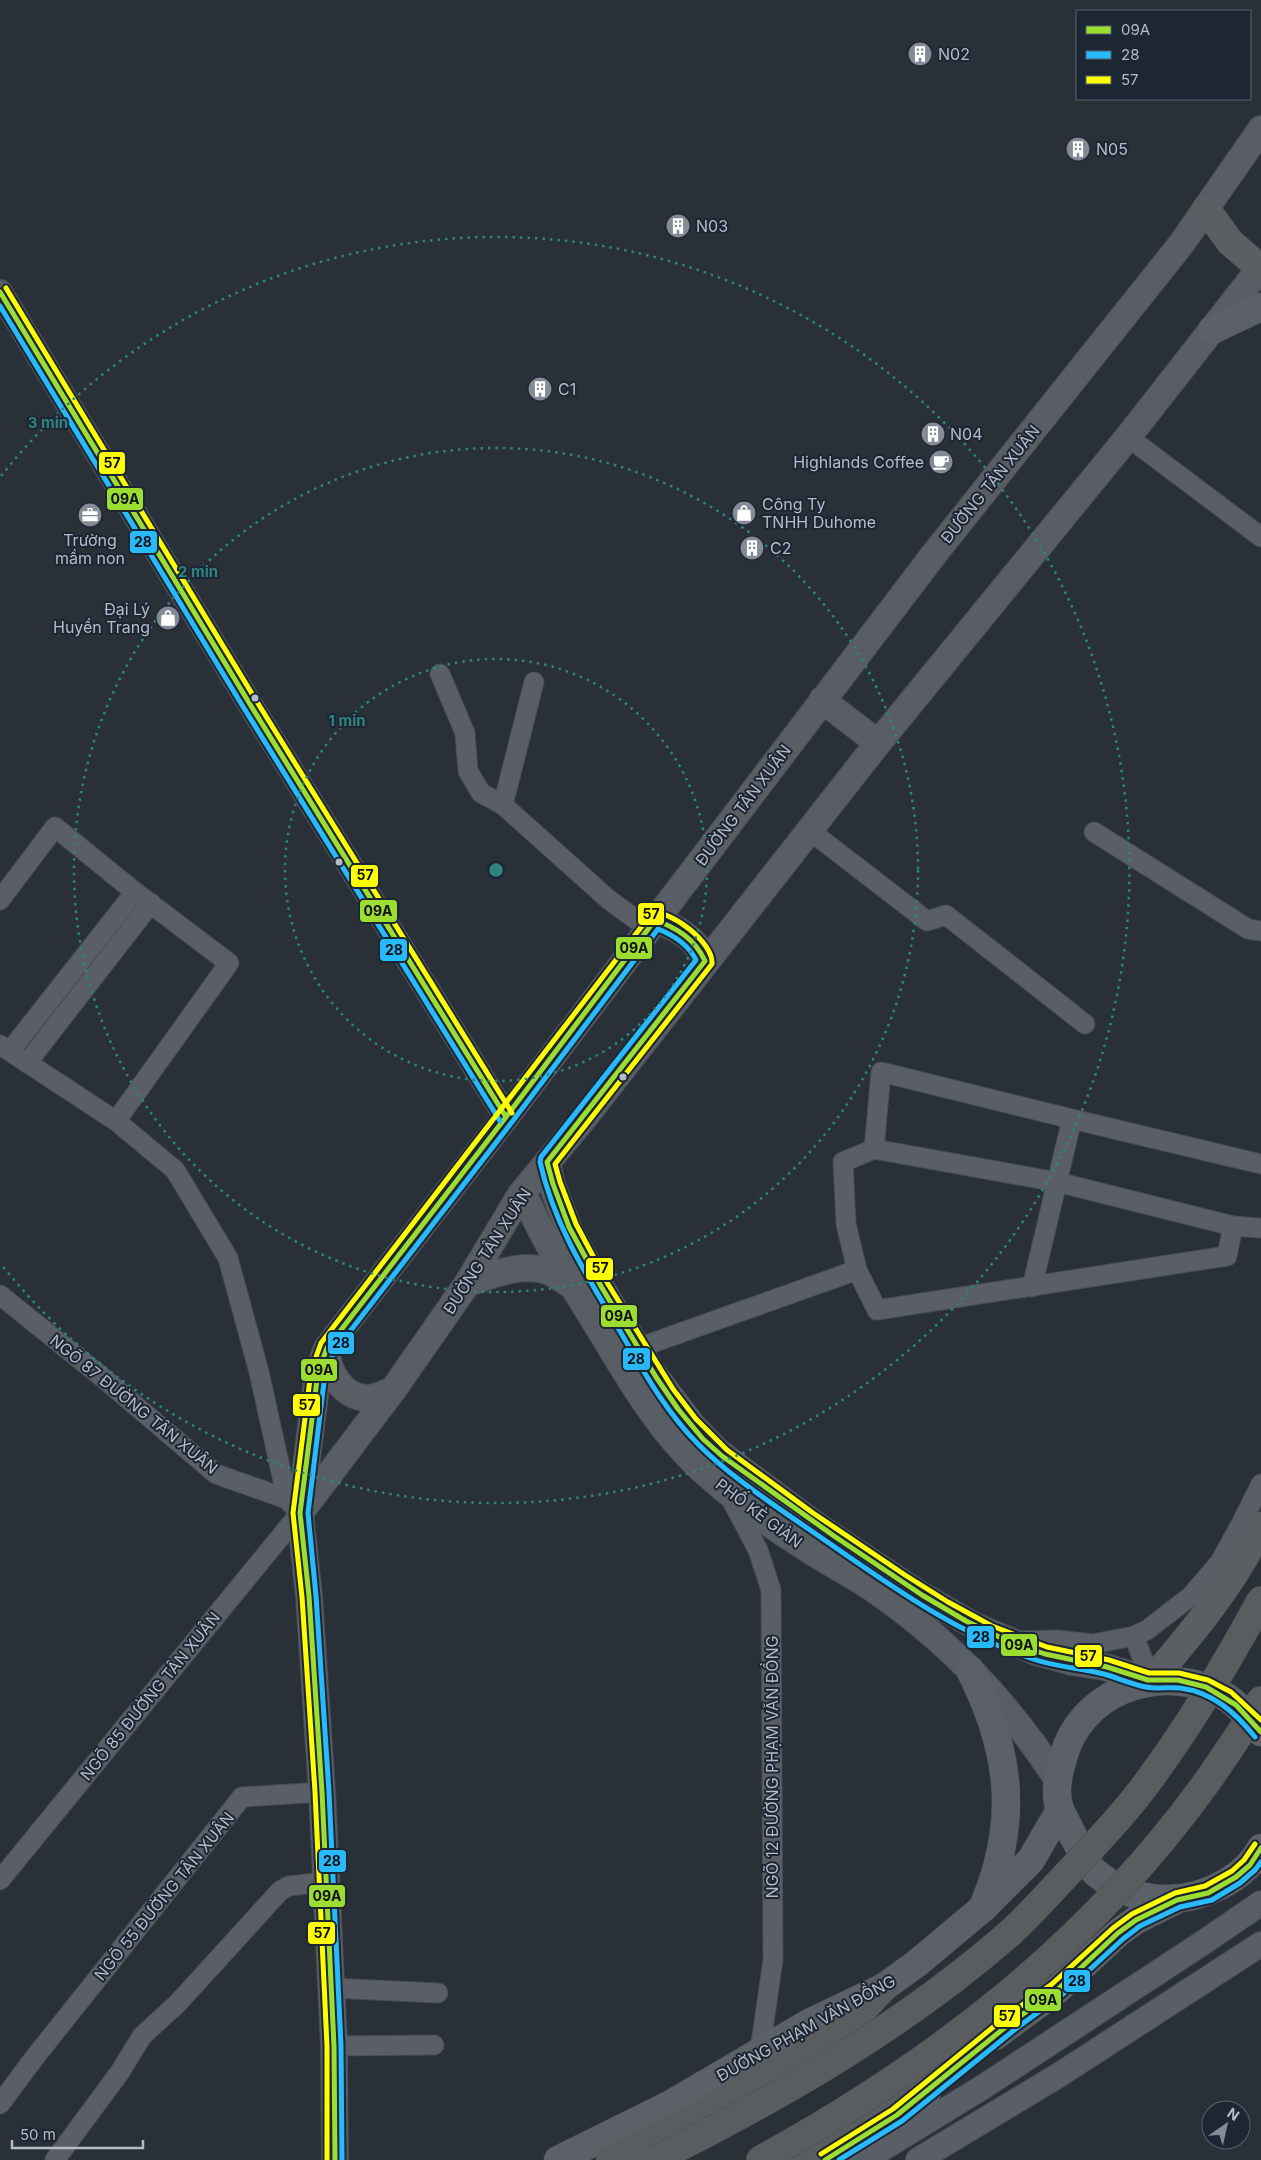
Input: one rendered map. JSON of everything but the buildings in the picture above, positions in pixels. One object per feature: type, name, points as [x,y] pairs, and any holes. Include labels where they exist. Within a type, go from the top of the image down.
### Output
[{"type":"highway","points":[[1206,209],[1230,242],[1261,268]]},
{"type":"highway","points":[[1151,1680],[1217,1598],[1252,1545],[1261,1526]]},
{"type":"highway","points":[[654,2160],[770,2100],[876,2035],[1010,1933],[1110,1828],[1151,1777],[1196,1713],[1226,1665],[1261,1600]]},
{"type":"highway","points":[[760,2160],[932,2054],[1006,1997],[1090,1921],[1145,1862],[1189,1806],[1231,1748],[1261,1700]]},
{"type":"highway","points":[[610,2160],[691,2120],[842,2032],[884,1987]]},
{"type":"highway","points":[[798,2160],[890,2103],[1013,2021]]},
{"type":"main road","name":"ĐƯỜNG TÂN XUÂN","points":[[335,2160],[332,1988],[325,1882],[322,1792],[309,1596],[293,1506],[318,1372],[327,1348],[506,1117],[935,552],[1206,209],[1261,129]]},
{"type":"main road","name":"ĐƯỜNG TÂN XUÂN","points":[[293,1506],[393,1390],[467,1284],[523,1192],[878,743],[1128,437],[1261,268]]},
{"type":"main road","points":[[1212,330],[1261,307]]},
{"type":"main road","points":[[822,700],[878,743]]},
{"type":"main road","points":[[652,925],[670,925],[683,933],[694,944],[705,961]]},
{"type":"main road","name":"PHỐ KẺ GIÀN","points":[[547,1162],[552,1185],[570,1232],[651,1371],[693,1426],[779,1513],[802,1546],[875,1591],[930,1633],[970,1670],[1001,1701],[1057,1779]]},
{"type":"main road","name":"PHỐ KẺ GIÀN","points":[[523,1192],[534,1220],[657,1419],[672,1440],[728,1491],[779,1513],[973,1625],[1007,1641],[1072,1662],[1105,1667],[1151,1680]]},
{"type":"main road","points":[[467,1284],[501,1271],[525,1268],[553,1274],[574,1287]]},
{"type":"main road","points":[[327,1348],[330,1371],[346,1390],[366,1398],[393,1390]]},
{"type":"main road","points":[[970,1670],[984,1699],[997,1735],[1005,1788],[1006,1817],[1001,1852],[994,1879],[982,1908]]},
{"type":"main road","points":[[1177,1900],[1147,1898],[1119,1889],[1094,1872],[1057,1802],[1057,1779],[1066,1744],[1087,1714],[1116,1692],[1151,1680],[1183,1681],[1214,1690],[1241,1708],[1261,1732]]},
{"type":"main road","name":"ĐƯỜNG PHẠM VĂN ĐỒNG","points":[[558,2160],[671,2104],[760,2050],[809,2023],[884,1987],[916,1964],[982,1908],[1031,1860],[1060,1810]]},
{"type":"main road","points":[[825,2160],[897,2115],[1013,2021],[1058,1990],[1118,1934],[1136,1920],[1177,1900],[1208,1893],[1236,1877],[1257,1860]]},
{"type":"main road","points":[[626,2160],[703,2122],[851,2036],[884,1987]]},
{"type":"main road","points":[[770,2160],[929,2062],[1013,2021]]},
{"type":"street","points":[[0,292],[248,701],[506,1117]]},
{"type":"street","points":[[1128,437],[1261,537]]},
{"type":"street","points":[[440,674],[465,733],[468,771],[481,794],[503,805],[608,899],[652,925]]},
{"type":"street","points":[[503,805],[534,682]]},
{"type":"street","points":[[0,900],[55,827],[135,892],[229,963],[116,1121]]},
{"type":"street","points":[[810,830],[927,921],[946,915],[1085,1024]]},
{"type":"street","points":[[1094,832],[1248,929],[1261,931]]},
{"type":"street","points":[[135,892],[5,1048],[116,1121],[175,1170],[228,1258],[293,1506]]},
{"type":"street","points":[[27,1063],[151,903]]},
{"type":"street","points":[[874,1149],[882,1072],[1261,1164]]},
{"type":"street","points":[[1032,1288],[1072,1119]]},
{"type":"street","points":[[1233,1226],[1227,1256],[1032,1288],[878,1310],[857,1270],[846,1224],[843,1162],[874,1149],[1057,1182],[1233,1226],[1261,1228]]},
{"type":"street","points":[[638,1348],[857,1270]]},
{"type":"street","name":"NGÕ 87 ĐƯỜNG TÂN XUÂN","points":[[0,1295],[102,1377],[216,1474],[293,1506]]},
{"type":"street","points":[[1007,1641],[1057,1640],[1093,1644],[1134,1636],[1147,1630],[1191,1596],[1220,1562],[1261,1484]]},
{"type":"street","name":"NGÕ 12 ĐƯỜNG PHẠM VĂN ĐỒNG","points":[[728,1491],[758,1550],[771,1590],[773,1960],[760,2050]]},
{"type":"street","name":"NGÕ 85 ĐƯỜNG TÂN XUÂN","points":[[0,1880],[293,1506]]},
{"type":"street","points":[[1134,1636],[1151,1680]]},
{"type":"street","name":"NGÕ 55 ĐƯỜNG TÂN XUÂN","points":[[0,2104],[35,2057],[242,1797],[322,1792]]},
{"type":"street","points":[[55,2160],[120,2072],[142,2036],[177,2004],[280,1892],[289,1886],[325,1882]]},
{"type":"street","points":[[864,2160],[982,2087],[1196,1948],[1261,1903]]},
{"type":"street","points":[[918,2160],[1059,2075],[1261,1944]]},
{"type":"street","points":[[332,1988],[438,1993]]},
{"type":"street","points":[[334,2046],[434,2045]]},
{"type":"transit line","name":"57","points":[[6,288],[254,697],[512,1113]]},
{"type":"transit line","name":"09A","points":[[0,292],[248,701],[506,1117]]},
{"type":"transit line","name":"28","points":[[0,306],[242,705],[500,1121]]},
{"type":"transit line","name":"57","points":[[327,2160],[327,2046],[315,1792],[302,1597],[293,1513],[311,1371],[321,1343],[652,913],[660,913],[670,917],[690,930],[706,947],[711,956],[712,964],[555,1164],[576,1224],[608,1284],[673,1389],[696,1419],[727,1450],[813,1513],[948,1602],[992,1626],[1047,1647],[1109,1660],[1149,1673],[1179,1673],[1208,1680],[1231,1692],[1261,1720]]},
{"type":"transit line","name":"09A","points":[[335,2160],[334,2046],[322,1792],[309,1596],[300,1513],[318,1372],[327,1348],[506,1117],[655,920],[671,927],[691,940],[705,961],[547,1162],[569,1227],[602,1288],[656,1377],[678,1409],[703,1439],[722,1456],[834,1536],[922,1595],[966,1621],[1012,1643],[1045,1654],[1107,1667],[1148,1680],[1178,1680],[1206,1687],[1236,1705],[1261,1732]]},
{"type":"transit line","name":"28","points":[[342,2160],[341,2046],[329,1792],[316,1596],[308,1513],[325,1374],[334,1352],[658,929],[680,941],[689,949],[696,960],[541,1157],[540,1162],[554,1208],[573,1250],[638,1362],[676,1419],[710,1456],[737,1478],[863,1567],[945,1619],[1003,1648],[1042,1662],[1104,1674],[1146,1687],[1192,1690],[1222,1705],[1239,1719],[1255,1737]]},
{"type":"transit line","name":"57","points":[[821,2154],[893,2109],[1008,2015],[1052,1984],[1113,1928],[1132,1914],[1175,1893],[1205,1886],[1232,1871],[1244,1860],[1255,1844]]},
{"type":"transit line","name":"09A","points":[[825,2160],[897,2115],[1013,2021],[1057,1990],[1118,1933],[1136,1920],[1177,1900],[1208,1893],[1236,1877],[1250,1865],[1261,1848]]},
{"type":"transit line","name":"28","points":[[839,2160],[902,2121],[1018,2027],[1062,1995],[1123,1939],[1140,1926],[1180,1907],[1212,1900],[1240,1883],[1261,1862]]},
{"type":"place","name":"N02","points":[[920,54]]},
{"type":"place","name":"N05","points":[[1078,149]]},
{"type":"place","name":"N03","points":[[678,226]]},
{"type":"place","name":"C1","points":[[540,389]]},
{"type":"place","name":"N04","points":[[933,434]]},
{"type":"place","name":"Highlands Coffee","points":[[941,462]]},
{"type":"place","name":"Công Ty TNHH Duhome","points":[[744,513]]},
{"type":"place","name":"Trường mầm non","points":[[90,515]]},
{"type":"place","name":"C2","points":[[752,548]]},
{"type":"place","name":"Đại Lý Huyền Trang","points":[[168,618]]}]
